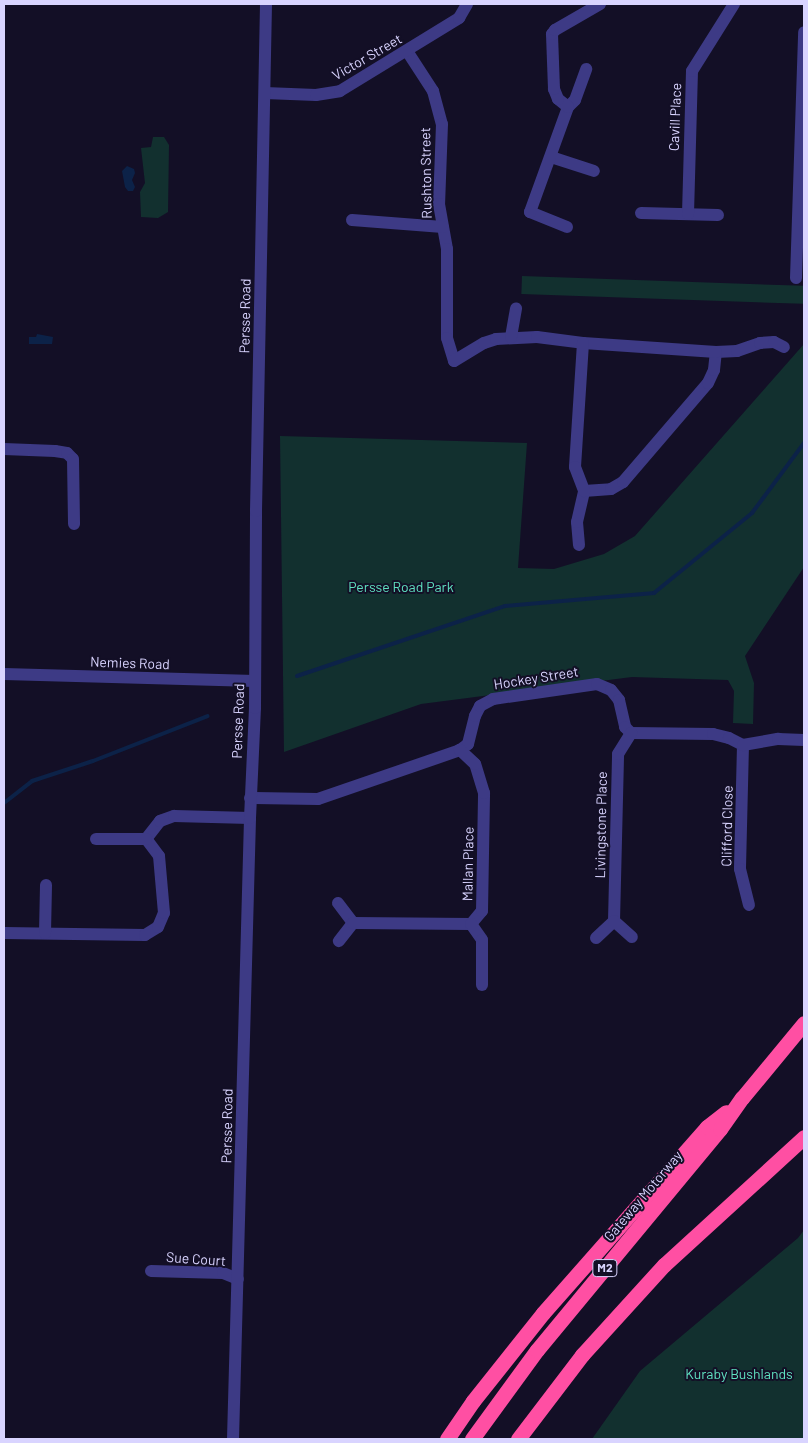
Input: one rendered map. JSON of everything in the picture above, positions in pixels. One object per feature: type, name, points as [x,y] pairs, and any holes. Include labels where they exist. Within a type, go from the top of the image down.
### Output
[{"type":"highway","name":"Gateway Motorway","points":[[472,1439],[537,1350],[720,1129],[742,1098],[804,1023]]},
{"type":"highway","points":[[447,1439],[473,1400],[543,1313],[707,1127],[742,1098]]},
{"type":"highway","points":[[518,1439],[582,1355],[664,1265],[804,1137]]},
{"type":"street","name":"Persse Road","points":[[233,1439],[250,798],[255,680],[256,511],[266,4]]},
{"type":"street","name":"Victor Street","points":[[264,93],[316,95],[340,91],[459,18],[467,4]]},
{"type":"street","points":[[568,108],[558,99],[554,89],[552,34],[555,30],[600,4]]},
{"type":"street","name":"Cavill Place","points":[[688,214],[692,71],[734,4]]},
{"type":"street","points":[[796,278],[801,247],[804,32]]},
{"type":"street","name":"Rushton Street","points":[[407,51],[433,91],[442,124],[439,204],[447,250],[447,338],[454,361],[484,343],[511,337]]},
{"type":"street","points":[[567,227],[530,212],[568,108],[575,100],[586,69]]},
{"type":"street","points":[[551,156],[594,171]]},
{"type":"street","points":[[641,213],[718,215]]},
{"type":"street","points":[[352,220],[442,227]]},
{"type":"street","points":[[516,308],[511,337],[558,338],[583,343],[716,352],[737,350],[767,342],[774,342],[784,347]]},
{"type":"street","points":[[579,546],[577,522],[584,491],[575,467],[583,343]]},
{"type":"street","points":[[584,491],[611,489],[623,482],[708,383],[714,370],[716,352]]},
{"type":"street","points":[[4,450],[55,451],[67,453],[73,459],[74,524]]},
{"type":"street","name":"Nemies Road","points":[[4,674],[255,680]]},
{"type":"street","name":"Hockey Street","points":[[460,750],[468,744],[475,716],[480,706],[492,699],[597,684],[612,690],[619,700],[625,727],[631,733]]},
{"type":"street","points":[[631,733],[714,734],[729,738],[743,745],[778,739],[804,740]]},
{"type":"street","name":"Livingstone Place","points":[[614,921],[618,754],[631,733]]},
{"type":"street","name":"Clifford Close","points":[[743,745],[740,869],[750,905]]},
{"type":"street","points":[[250,798],[318,799],[460,750]]},
{"type":"street","name":"Mallan Place","points":[[460,750],[475,764],[484,793],[482,911],[471,924]]},
{"type":"street","points":[[146,839],[160,821],[174,816],[250,818]]},
{"type":"street","points":[[96,839],[146,839]]},
{"type":"street","points":[[4,933],[145,935],[158,927],[164,913],[159,856],[146,839]]},
{"type":"street","points":[[45,934],[46,885]]},
{"type":"street","points":[[338,902],[353,922]]},
{"type":"street","points":[[596,938],[614,921],[632,937]]},
{"type":"street","points":[[353,922],[471,924],[482,940],[482,985]]},
{"type":"street","points":[[338,941],[353,922]]},
{"type":"street","name":"Sue Court","points":[[151,1271],[223,1273],[238,1279]]},
{"type":"green space","points":[[153,137],[164,137],[169,145],[168,212],[158,218],[141,217],[140,192],[145,183],[141,148],[151,147]]},
{"type":"green space","points":[[522,276],[804,286],[803,304],[521,294]]},
{"type":"green space","name":"Persse Road Park","points":[[804,344],[804,567],[745,656],[754,683],[753,724],[733,723],[734,691],[728,680],[632,677],[421,704],[284,752],[280,436],[527,443],[518,568],[554,569],[604,554],[635,536]]},
{"type":"green space","name":"Kuraby Bushlands","points":[[804,1230],[804,1439],[592,1439],[640,1371],[798,1238]]},
{"type":"water","points":[[127,166],[134,169],[135,173],[132,180],[135,187],[133,191],[128,191],[125,187],[122,171]]},
{"type":"water","points":[[37,334],[53,337],[52,344],[29,344],[29,337],[36,337]]},
{"type":"waterway","points":[[297,676],[505,606],[654,593],[752,513],[804,443]]},
{"type":"waterway","points":[[4,803],[32,781],[93,761],[208,716]]}]
